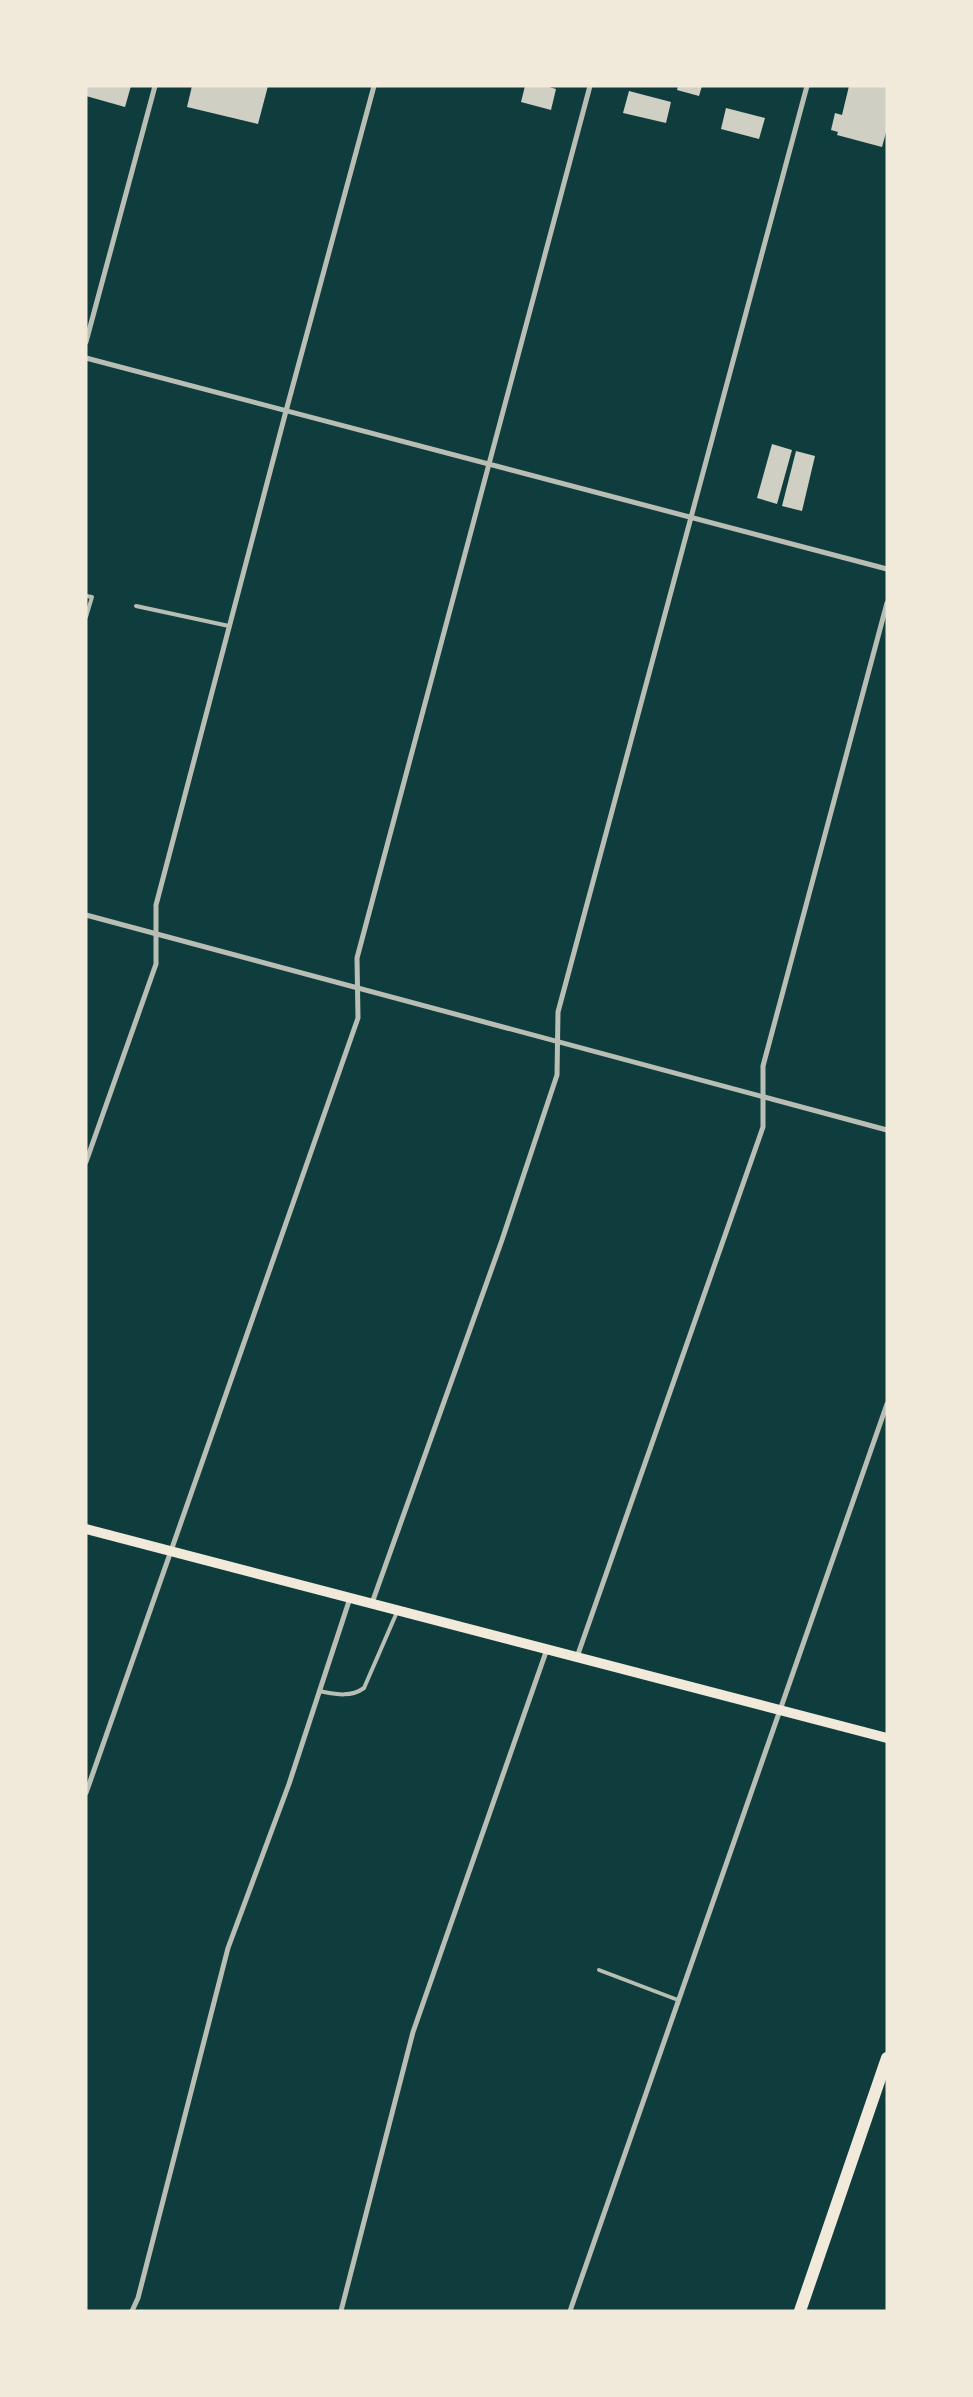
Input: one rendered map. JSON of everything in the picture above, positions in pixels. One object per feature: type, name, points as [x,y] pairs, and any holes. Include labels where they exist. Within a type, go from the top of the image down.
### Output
[{"type":"main road","points":[[86,1528],[887,1738]]},
{"type":"main road","points":[[800,2311],[887,2058]]},
{"type":"street","points":[[86,342],[155,86]]},
{"type":"street","points":[[86,1162],[156,964],[156,904],[286,410],[374,86]]},
{"type":"street","points":[[86,1793],[358,1018],[357,958],[590,86]]},
{"type":"street","points":[[372,1603],[502,1240],[557,1075],[558,1012],[807,86]]},
{"type":"street","points":[[86,358],[887,569]]},
{"type":"street","points":[[577,1657],[763,1128],[763,1066],[887,603]]},
{"type":"street","points":[[86,915],[887,1130]]},
{"type":"street","points":[[570,2311],[887,1404]]},
{"type":"street","points":[[132,2311],[138,2298],[228,1948],[288,1784],[350,1598]]},
{"type":"street","points":[[341,2311],[413,2032],[547,1649]]},
{"type":"lane","points":[[86,596],[92,597],[86,617]]},
{"type":"lane","points":[[136,606],[230,626]]},
{"type":"lane","points":[[319,1691],[339,1695],[357,1693],[364,1688],[398,1610]]},
{"type":"lane","points":[[599,1970],[678,2000]]},
{"type":"building","points":[[86,86],[131,86],[125,107],[86,96]]},
{"type":"building","points":[[192,86],[268,86],[258,124],[187,107]]},
{"type":"building","points":[[525,86],[546,86],[556,89],[551,110],[521,102]]},
{"type":"building","points":[[678,86],[702,86],[699,96],[677,90]]},
{"type":"building","points":[[849,86],[887,86],[887,129],[882,147],[837,135],[838,132],[831,130],[835,113],[842,115]]},
{"type":"building","points":[[629,91],[671,102],[666,123],[623,113]]},
{"type":"building","points":[[726,108],[765,118],[759,139],[721,129]]},
{"type":"building","points":[[772,444],[792,450],[777,504],[757,498]]},
{"type":"building","points":[[796,451],[815,456],[802,511],[782,506]]}]
